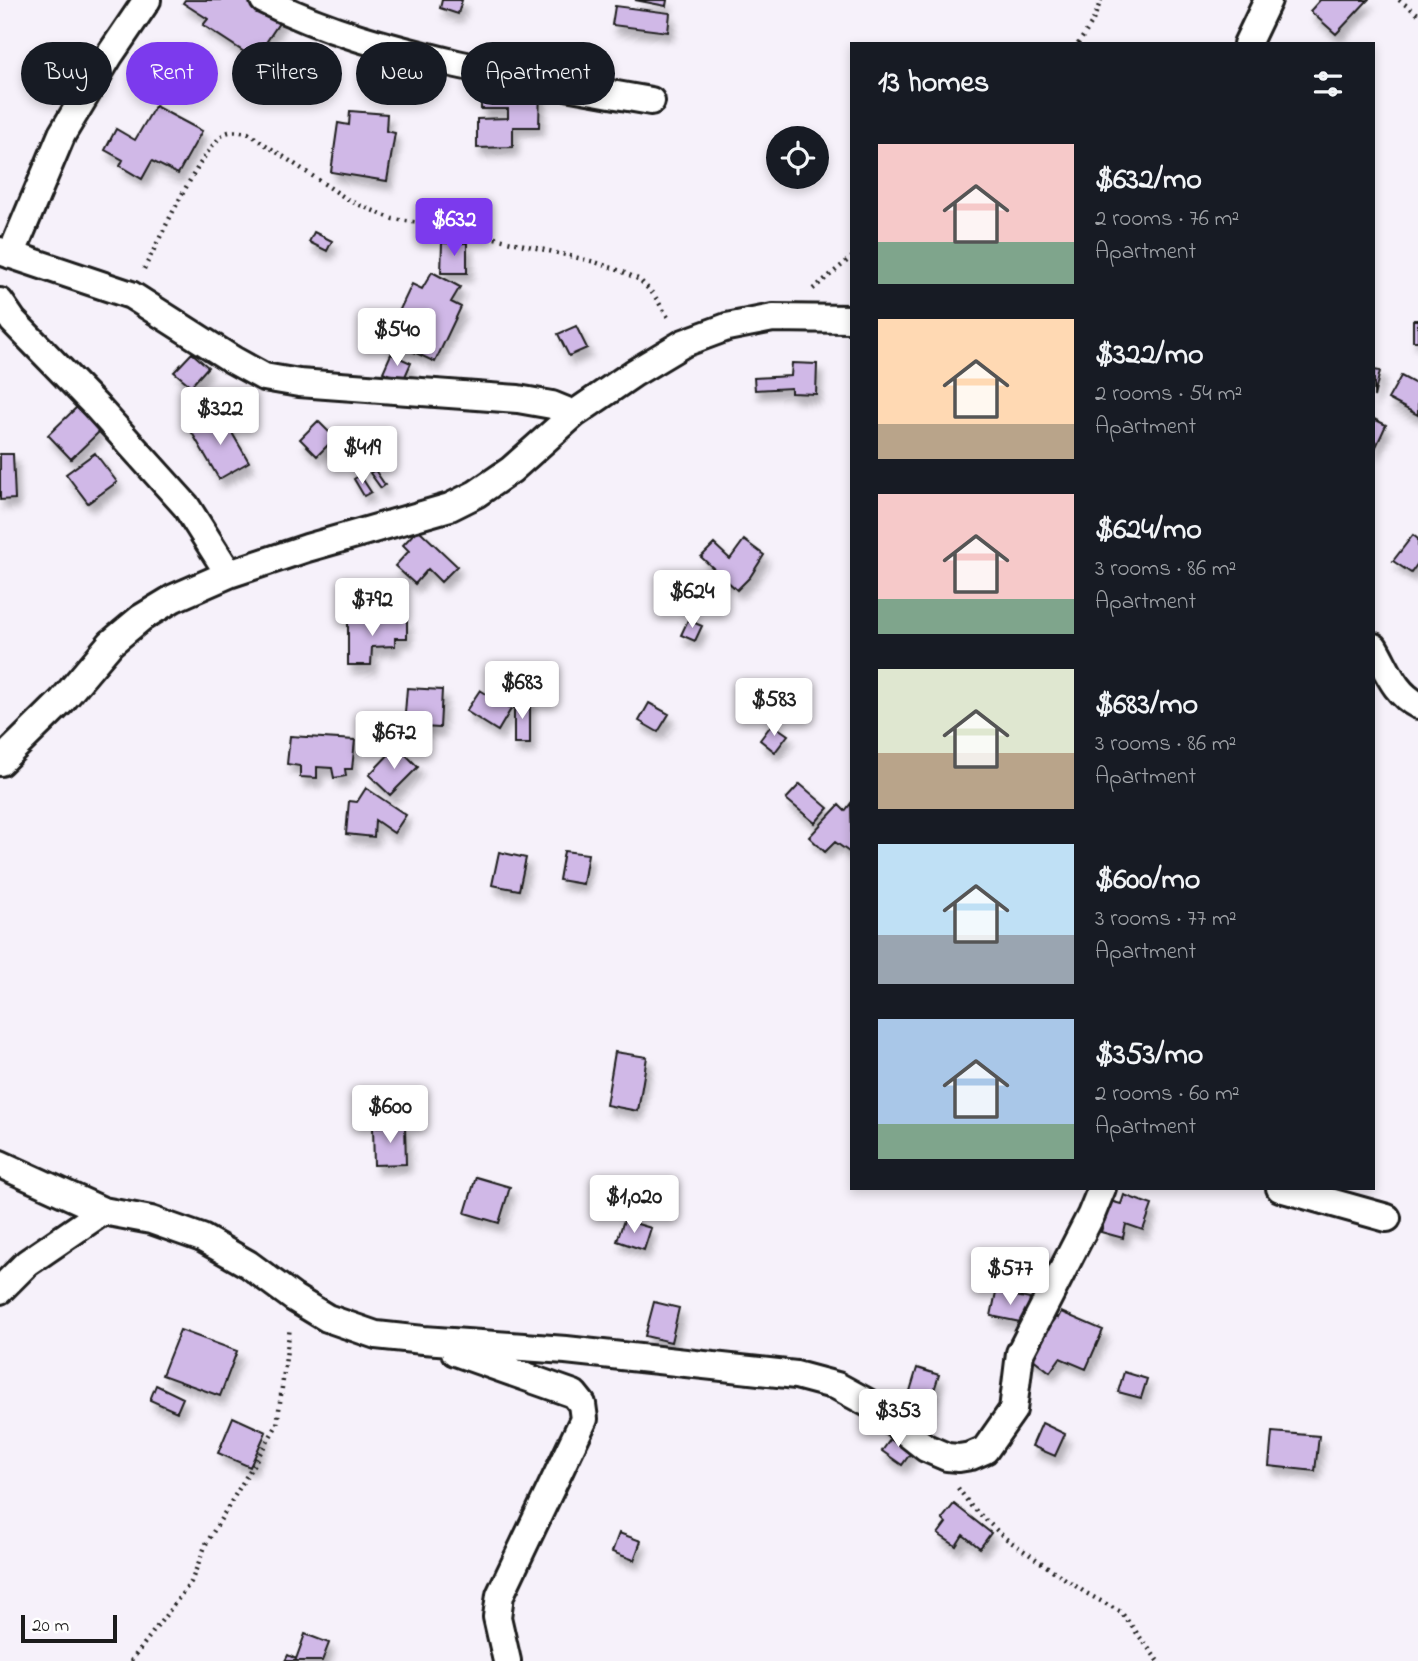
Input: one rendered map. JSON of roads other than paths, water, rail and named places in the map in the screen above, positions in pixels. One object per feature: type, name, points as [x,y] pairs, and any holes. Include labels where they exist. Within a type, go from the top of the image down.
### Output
[{"type":"street","points":[[146,0],[62,134],[6,253],[131,295],[264,377],[299,383],[518,399],[552,405],[574,414]]},
{"type":"street","points":[[264,0],[300,18],[362,40],[512,76],[651,101]]},
{"type":"street","points":[[1248,42],[1268,0]]},
{"type":"street","points":[[0,302],[13,321],[95,405],[186,506],[229,574]]},
{"type":"street","points":[[0,762],[62,701],[111,643],[141,618],[174,598],[229,574],[307,548],[450,507],[476,494],[511,470],[574,414],[684,343],[727,327],[773,318],[850,318]]},
{"type":"street","points":[[1375,649],[1396,689],[1406,699],[1418,705]]},
{"type":"street","points":[[0,1164],[103,1211],[151,1220],[202,1238],[248,1264],[294,1298],[327,1318],[376,1335],[566,1350],[796,1375],[837,1387],[870,1404],[926,1448],[947,1457],[971,1456],[985,1450],[1013,1410],[1020,1353],[1101,1190]]},
{"type":"street","points":[[1287,1190],[1387,1218]]},
{"type":"street","points":[[0,1290],[27,1263],[103,1211]]},
{"type":"street","points":[[424,1340],[574,1394],[582,1405],[584,1419],[500,1595],[497,1617],[507,1661]]}]
